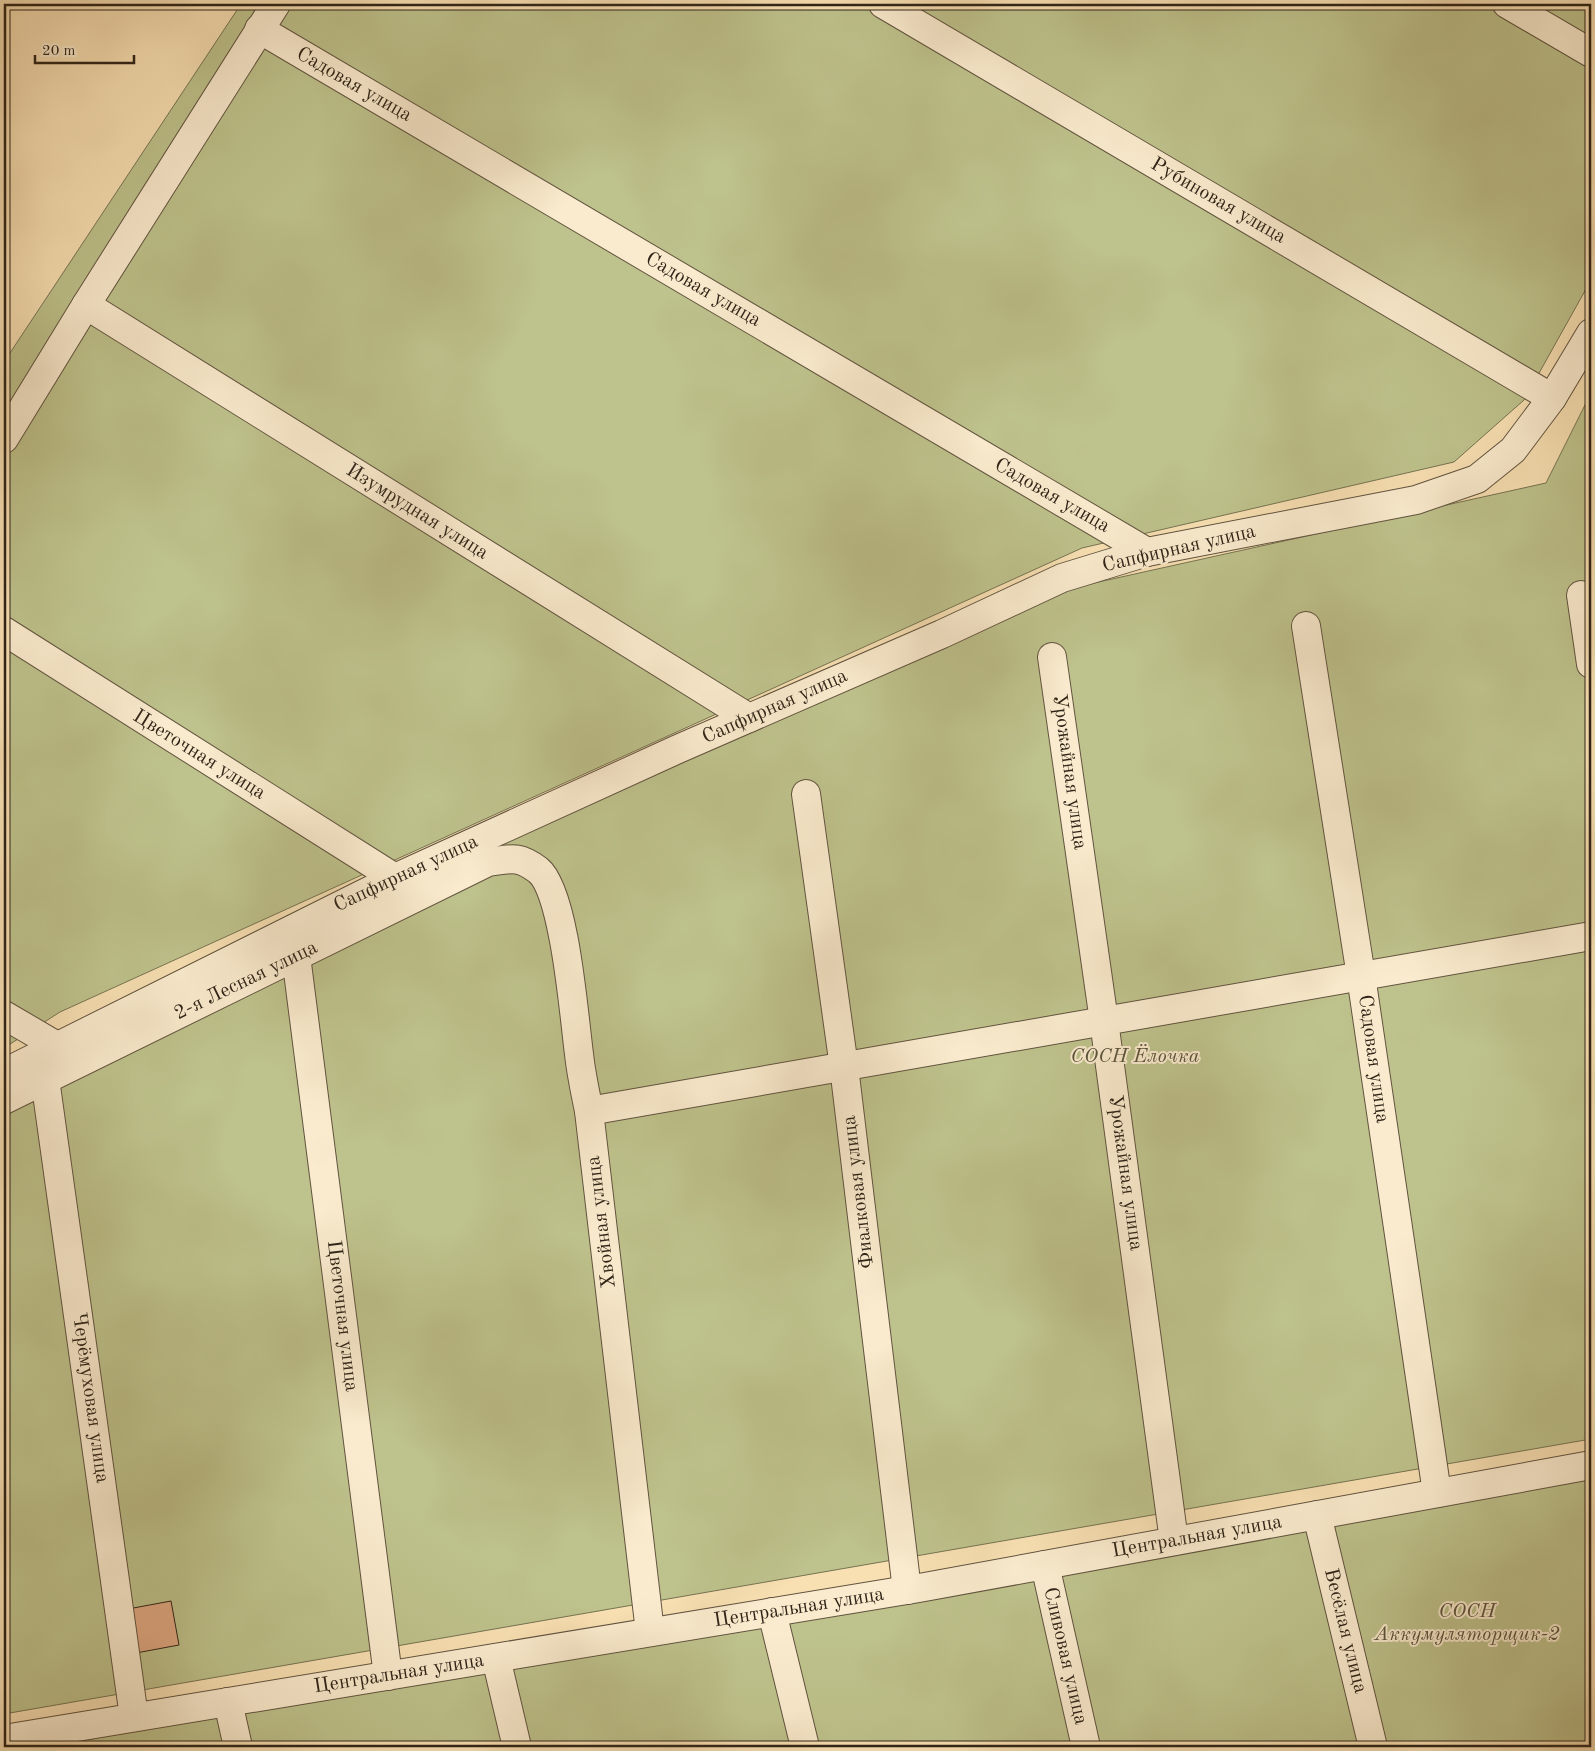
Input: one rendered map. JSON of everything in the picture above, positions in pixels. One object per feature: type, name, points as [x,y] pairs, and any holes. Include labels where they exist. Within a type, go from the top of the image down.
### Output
[{"type":"street","points":[[4,439],[86,305],[276,4]]},
{"type":"street","name":"Рубиновая улица","points":[[883,4],[1552,398]]},
{"type":"street","points":[[1507,4],[1591,53]]},
{"type":"street","name":"Садовая улица","points":[[259,29],[1147,552]]},
{"type":"street","name":"Изумрудная улица","points":[[86,305],[749,718]]},
{"type":"street","name":"Сапфирная улица","points":[[4,1073],[395,878],[749,718],[942,634],[1062,578],[1147,552],[1416,500],[1477,479],[1513,450],[1552,398],[1591,333]]},
{"type":"street","points":[[1581,595],[1591,664]]},
{"type":"street","name":"Садовая улица","points":[[1306,626],[1361,976],[1436,1493]]},
{"type":"street","name":"Цветочная улица","points":[[4,631],[395,878]]},
{"type":"street","name":"Урожайная улица","points":[[1052,657],[1104,1021],[1174,1541]]},
{"type":"street","name":"Фиалковая улица","points":[[806,794],[844,1067],[907,1590]]},
{"type":"street","name":"Хвойная улица","points":[[488,862],[519,858],[540,871],[550,890],[564,932],[579,1057],[589,1110],[650,1632]]},
{"type":"street","name":"2-я Лесная улица","points":[[4,1100],[488,862]]},
{"type":"street","points":[[589,1110],[1591,936]]},
{"type":"street","name":"Цветочная улица","points":[[296,956],[388,1676]]},
{"type":"street","points":[[4,1015],[57,1046]]},
{"type":"street","name":"Черёмуховая улица","points":[[45,1079],[134,1717]]},
{"type":"street","name":"Центральная улица","points":[[4,1739],[907,1590],[1591,1465]]},
{"type":"street","name":"Весёлая улица","points":[[1317,1515],[1373,1747]]},
{"type":"street","name":"Сливовая улица","points":[[1045,1565],[1086,1747]]},
{"type":"street","points":[[772,1612],[804,1747]]},
{"type":"street","points":[[496,1658],[517,1747]]},
{"type":"street","points":[[228,1702],[238,1747]]},
{"type":"green space","points":[[241,4],[1591,4],[1591,280],[1524,400],[1454,462],[1082,548],[60,1012],[4,1048],[4,362]]},
{"type":"green space","name":"СОСН Ёлочка","points":[[1591,393],[1591,1439],[4,1714],[4,1085],[526,832],[1067,589],[1546,483]]},
{"type":"green space","name":"СОСН Аккумуляторщик-2","points":[[1591,1476],[1591,1747],[46,1747]]},
{"type":"building","points":[[171,1601],[179,1645],[136,1653],[128,1609]]}]
